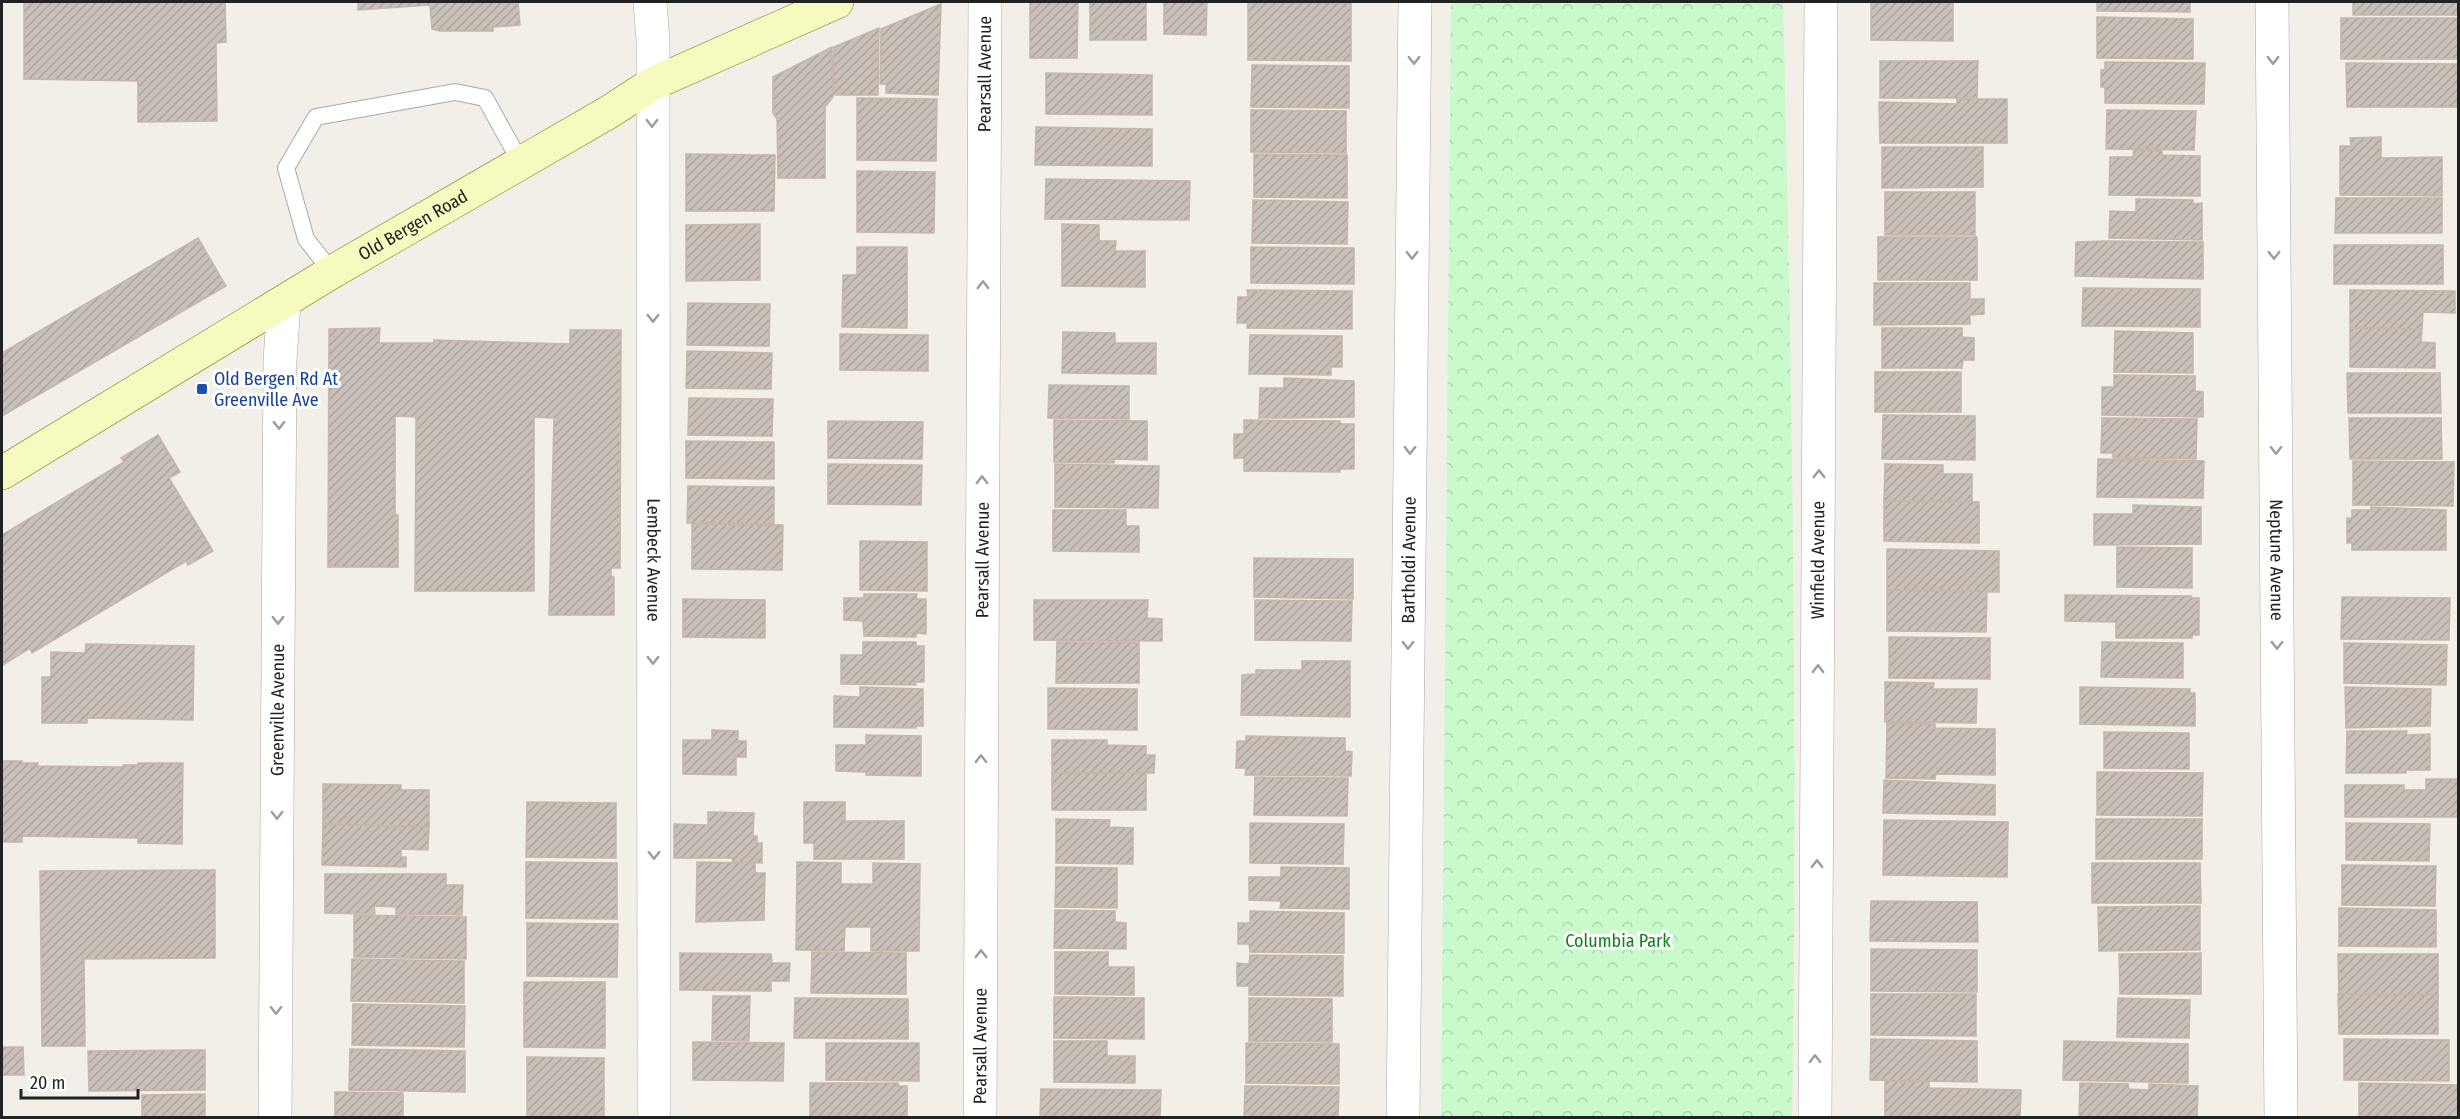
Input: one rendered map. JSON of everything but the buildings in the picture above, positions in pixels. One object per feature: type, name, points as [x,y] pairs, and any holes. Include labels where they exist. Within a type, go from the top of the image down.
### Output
[{"type":"main road","name":"Old Bergen Road","points":[[2,473],[332,273],[652,84],[837,2]]},
{"type":"street","name":"Lembeck Avenue","points":[[650,2],[653,40],[654,1118]]},
{"type":"street","name":"Pearsall Avenue","points":[[980,1118],[985,2]]},
{"type":"street","name":"Bartholdi Avenue","points":[[1403,1118],[1415,2]]},
{"type":"street","name":"Winfield Avenue","points":[[1815,1118],[1821,2]]},
{"type":"street","name":"Neptune Avenue","points":[[2272,2],[2281,1118]]},
{"type":"street","name":"Greenville Avenue","points":[[275,1118],[280,371],[284,303]]},
{"type":"lane","points":[[332,273],[306,239],[286,168],[316,117],[455,92],[485,98],[521,163]]},
{"type":"green space","name":"Columbia Park","points":[[1451,2],[1783,2],[1793,560],[1792,1117],[1441,1117]]},
{"type":"place","name":"Old Bergen Rd At Greenville Ave","points":[[202,389]]}]
